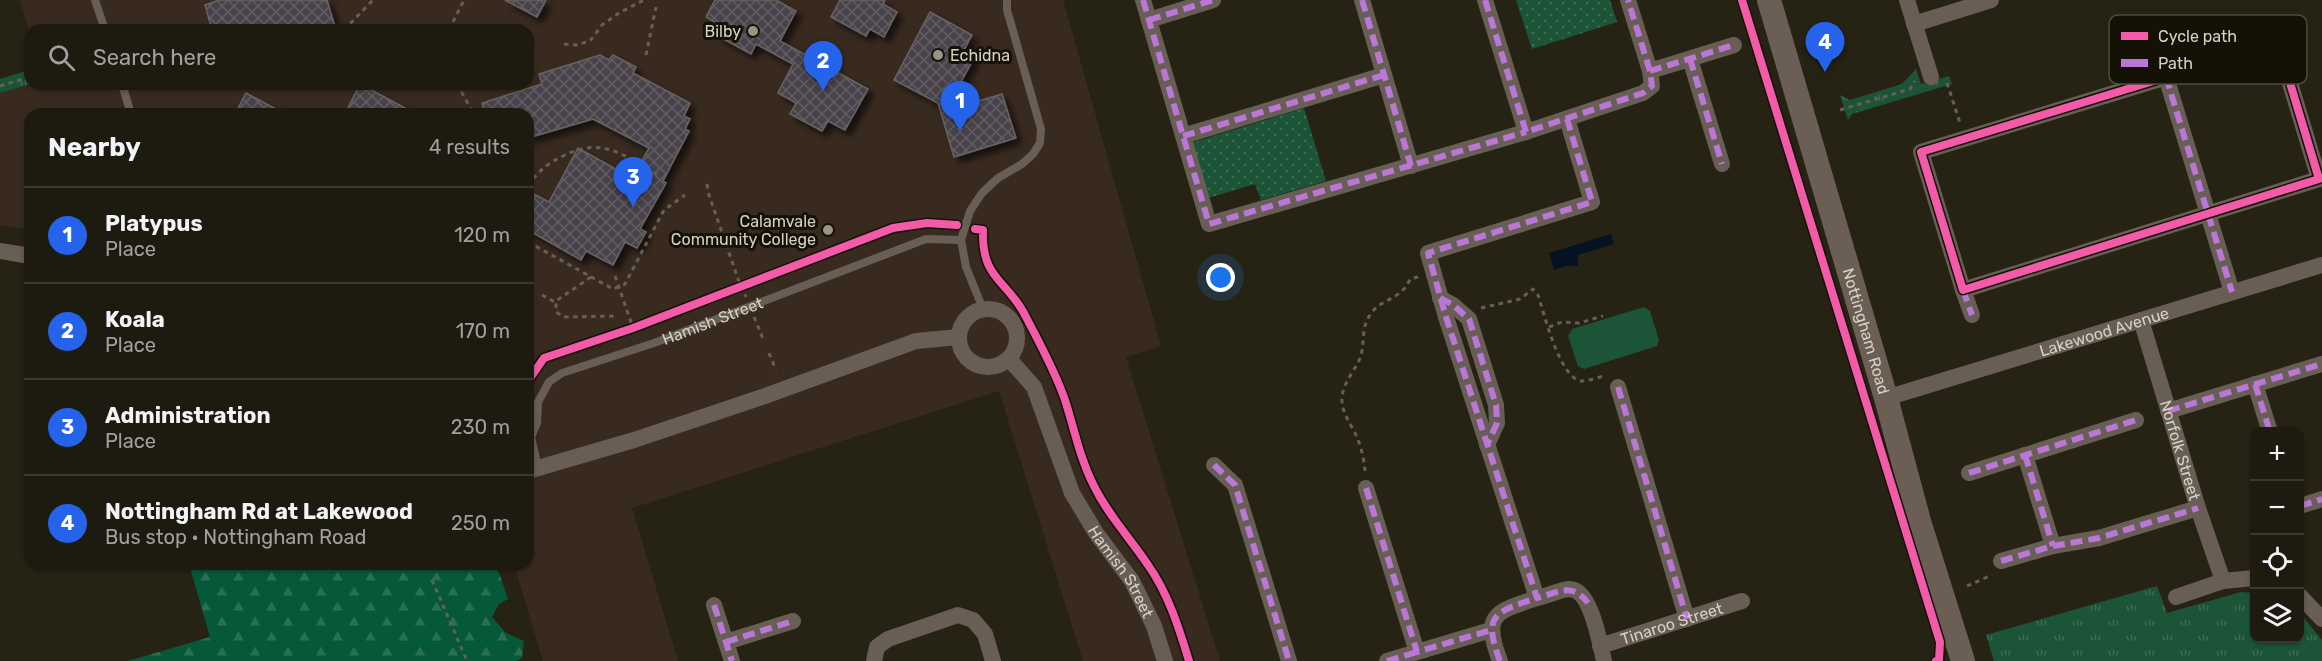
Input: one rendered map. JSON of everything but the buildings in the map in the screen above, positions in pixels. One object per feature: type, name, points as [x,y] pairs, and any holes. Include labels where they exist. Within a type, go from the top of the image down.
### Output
[{"type":"street","points":[[1143,0],[1209,224],[1526,132],[1643,93],[1652,87],[1650,71],[1628,0]]},
{"type":"street","points":[[1149,20],[1213,0]]},
{"type":"street","points":[[1362,0],[1411,166]]},
{"type":"street","points":[[1485,0],[1526,132]]},
{"type":"street","name":"Nottingham Road","points":[[1769,0],[1886,398],[1919,521],[1963,661]]},
{"type":"street","points":[[1907,0],[1931,77]]},
{"type":"street","points":[[1914,24],[1991,0]]},
{"type":"street","points":[[1650,71],[1734,45]]},
{"type":"street","points":[[1690,59],[1722,164]]},
{"type":"street","points":[[1183,136],[1384,75]]},
{"type":"street","points":[[1972,315],[1921,152],[2143,84]]},
{"type":"street","points":[[2168,84],[2232,292]]},
{"type":"street","points":[[1963,290],[2321,178],[2291,84]]},
{"type":"street","points":[[1537,598],[1440,298],[1428,254],[1592,202],[1567,119]]},
{"type":"street","points":[[0,251],[24,255]]},
{"type":"street","name":"Lakewood Avenue","points":[[1886,398],[2322,265]]},
{"type":"street","points":[[1440,298],[1463,312],[1469,319],[1496,405],[1497,423],[1487,445]]},
{"type":"street","points":[[983,309],[1001,312],[1014,325],[1017,343],[1009,359],[1001,365],[981,367],[965,356],[958,337],[963,322],[974,312],[983,309]]},
{"type":"street","name":"Norfolk Street","points":[[2141,320],[2198,508],[2223,581]]},
{"type":"street","name":"Hamish Street","points":[[534,469],[634,440],[728,409],[916,341],[958,337]]},
{"type":"street","name":"Hamish Street","points":[[1009,359],[1034,387],[1043,405],[1059,461],[1072,493],[1096,534],[1132,581],[1154,626],[1165,661]]},
{"type":"street","points":[[2168,411],[2322,364]]},
{"type":"street","points":[[2255,384],[2268,427]]},
{"type":"street","points":[[1618,387],[1687,619]]},
{"type":"street","points":[[1969,473],[2136,420]]},
{"type":"street","points":[[2025,455],[2053,546]]},
{"type":"street","points":[[1214,465],[1235,485],[1290,661]]},
{"type":"street","points":[[1366,488],[1417,652]]},
{"type":"street","points":[[2304,505],[2322,499]]},
{"type":"street","points":[[2001,561],[2053,546],[2099,538],[2198,508]]},
{"type":"street","points":[[2176,597],[2223,581],[2250,578]]},
{"type":"street","points":[[1500,661],[1491,630],[1496,616],[1503,609],[1570,589],[1580,593],[1588,603],[1602,654]]},
{"type":"street","points":[[2304,600],[2322,619]]},
{"type":"street","name":"Tinaroo Street","points":[[1602,654],[1687,619],[1742,601]]},
{"type":"street","points":[[714,605],[732,661]]},
{"type":"street","points":[[874,661],[877,647],[888,639],[958,615],[973,620],[985,634],[993,661]]},
{"type":"street","points":[[726,642],[793,621]]},
{"type":"street","points":[[1387,661],[1491,630]]},
{"type":"lane","points":[[95,0],[103,24]]},
{"type":"lane","points":[[983,309],[966,267],[961,240],[970,211],[982,193],[998,178],[1022,164],[1033,154],[1040,143],[1041,129],[1007,10],[1007,0]]},
{"type":"lane","points":[[124,90],[128,108]]},
{"type":"lane","name":"Hamish Street","points":[[534,430],[537,423],[538,402],[549,382],[562,373],[654,343],[926,239],[961,240]]},
{"type":"path","points":[[351,24],[373,0]]},
{"type":"path","points":[[452,24],[464,0]]},
{"type":"path","points":[[564,44],[576,45],[590,41],[602,25],[644,0]]},
{"type":"path","points":[[646,55],[656,7]]},
{"type":"path","points":[[1840,110],[1910,89],[1917,78],[1923,75],[1931,77],[1943,73],[1965,139]]},
{"type":"path","points":[[0,86],[24,79]]},
{"type":"path","points":[[460,90],[470,108]]},
{"type":"path","points":[[534,177],[549,163],[577,148],[589,147],[600,147],[620,153],[658,175]]},
{"type":"path","points":[[707,184],[742,286]]},
{"type":"path","points":[[534,245],[613,289],[619,287],[625,284],[664,210],[685,195]]},
{"type":"path","points":[[1366,488],[1360,444],[1343,409],[1342,394],[1361,356],[1364,326],[1371,312],[1400,294],[1407,288],[1410,279],[1433,272]]},
{"type":"path","points":[[615,276],[633,328]]},
{"type":"path","points":[[555,302],[591,277]]},
{"type":"path","points":[[731,291],[753,282]]},
{"type":"path","points":[[1463,312],[1520,299],[1533,289],[1538,295],[1560,359],[1573,377],[1581,381],[1609,375],[1618,387]]},
{"type":"path","points":[[542,295],[555,302]]},
{"type":"path","points":[[555,302],[556,312],[564,317],[617,316]]},
{"type":"path","points":[[752,312],[764,341]]},
{"type":"path","points":[[1549,327],[1562,322],[1579,323],[1603,316]]},
{"type":"path","points":[[622,331],[644,324]]},
{"type":"path","points":[[769,353],[776,370]]},
{"type":"path","points":[[1967,586],[1992,577],[2001,561]]},
{"type":"path","points":[[432,580],[466,661]]},
{"type":"shaded area","name":"Calamvale Community College","points":[[20,0],[1063,0],[1161,346],[1126,357],[1220,661],[1083,661],[999,391],[632,508],[678,661],[543,661],[516,570],[534,570],[534,108],[24,108],[24,228],[0,225],[0,93],[24,86],[24,90],[534,90],[534,24],[27,24]]},
{"type":"green space","points":[[1516,0],[1610,0],[1617,22],[1532,49]]},
{"type":"green space","points":[[1916,69],[1921,84],[1949,76],[1952,84],[1852,114],[1848,120],[1840,95],[1850,100],[1902,84]]},
{"type":"green space","points":[[24,72],[24,86],[0,93],[0,79]]},
{"type":"green space","points":[[1304,108],[1326,181],[1261,200],[1255,184],[1208,198],[1191,143]]},
{"type":"green space","points":[[1644,307],[1650,311],[1659,340],[1657,346],[1584,369],[1578,366],[1568,336],[1572,329]]},
{"type":"green space","points":[[191,570],[498,570],[508,599],[499,604],[492,617],[506,633],[524,641],[522,658],[516,661],[128,661],[210,637]]},
{"type":"green space","points":[[2157,586],[2167,613],[2241,592],[2250,593],[2250,643],[2304,643],[2304,618],[2322,640],[2322,661],[1994,661],[1986,635]]},
{"type":"water","points":[[1611,234],[1614,244],[1578,255],[1578,266],[1566,266],[1554,270],[1549,253]]},
{"type":"marked path","points":[[1143,0],[1209,224],[1526,132]]},
{"type":"marked path","points":[[1149,20],[1213,0]]},
{"type":"marked path","points":[[1362,0],[1411,166]]},
{"type":"marked path","points":[[1485,0],[1526,132],[1643,93],[1652,86],[1650,71],[1628,0]]},
{"type":"marked path","points":[[1650,71],[1734,45]]},
{"type":"marked path","points":[[1690,59],[1722,164]]},
{"type":"marked path","points":[[1183,136],[1384,75]]},
{"type":"marked path","points":[[2168,84],[2232,292]]},
{"type":"marked path","points":[[1567,119],[1592,202],[1428,253],[1446,317],[1537,598],[1565,590],[1576,593],[1588,603]]},
{"type":"marked path","points":[[1963,290],[1972,315]]},
{"type":"marked path","points":[[1440,298],[1453,305],[1469,319],[1496,405],[1497,423],[1487,445]]},
{"type":"marked path","points":[[2168,411],[2322,364]]},
{"type":"marked path","points":[[2255,384],[2268,427]]},
{"type":"marked path","points":[[1618,387],[1687,619]]},
{"type":"marked path","points":[[1969,473],[2136,420]]},
{"type":"marked path","points":[[2025,455],[2053,546]]},
{"type":"marked path","points":[[1214,465],[1235,485],[1289,661]]},
{"type":"marked path","points":[[1366,488],[1417,652],[1491,630]]},
{"type":"marked path","points":[[2304,505],[2322,499]]},
{"type":"marked path","points":[[2001,561],[2053,546],[2099,538],[2198,508]]},
{"type":"marked path","points":[[1500,661],[1492,633],[1496,617],[1511,607],[1537,598]]},
{"type":"marked path","points":[[714,605],[732,661]]},
{"type":"marked path","points":[[726,642],[793,621]]},
{"type":"marked path","points":[[1387,661],[1417,652]]},
{"type":"cycle path","points":[[1742,0],[1940,642],[1939,660],[1936,661]]},
{"type":"cycle path","points":[[2144,84],[1921,152],[1963,290],[2319,179]]},
{"type":"cycle path","points":[[2290,84],[2319,179]]},
{"type":"cycle path","points":[[534,372],[544,358],[633,328],[893,228],[927,223],[957,225]]},
{"type":"cycle path","points":[[975,229],[983,230],[986,259],[991,270],[1019,305],[1052,368],[1094,486],[1106,507],[1148,565],[1167,599],[1189,661]]},
{"type":"place","name":"Bilby","points":[[753,31]]},
{"type":"place","name":"Echidna","points":[[938,55]]},
{"type":"place","name":"Nottingham Rd at Lakewood","points":[[1825,72]]},
{"type":"place","name":"Koala","points":[[823,91]]},
{"type":"place","name":"Platypus","points":[[960,131]]},
{"type":"place","name":"Administration","points":[[633,207]]},
{"type":"place","name":"Calamvale Community College","points":[[828,230]]}]
